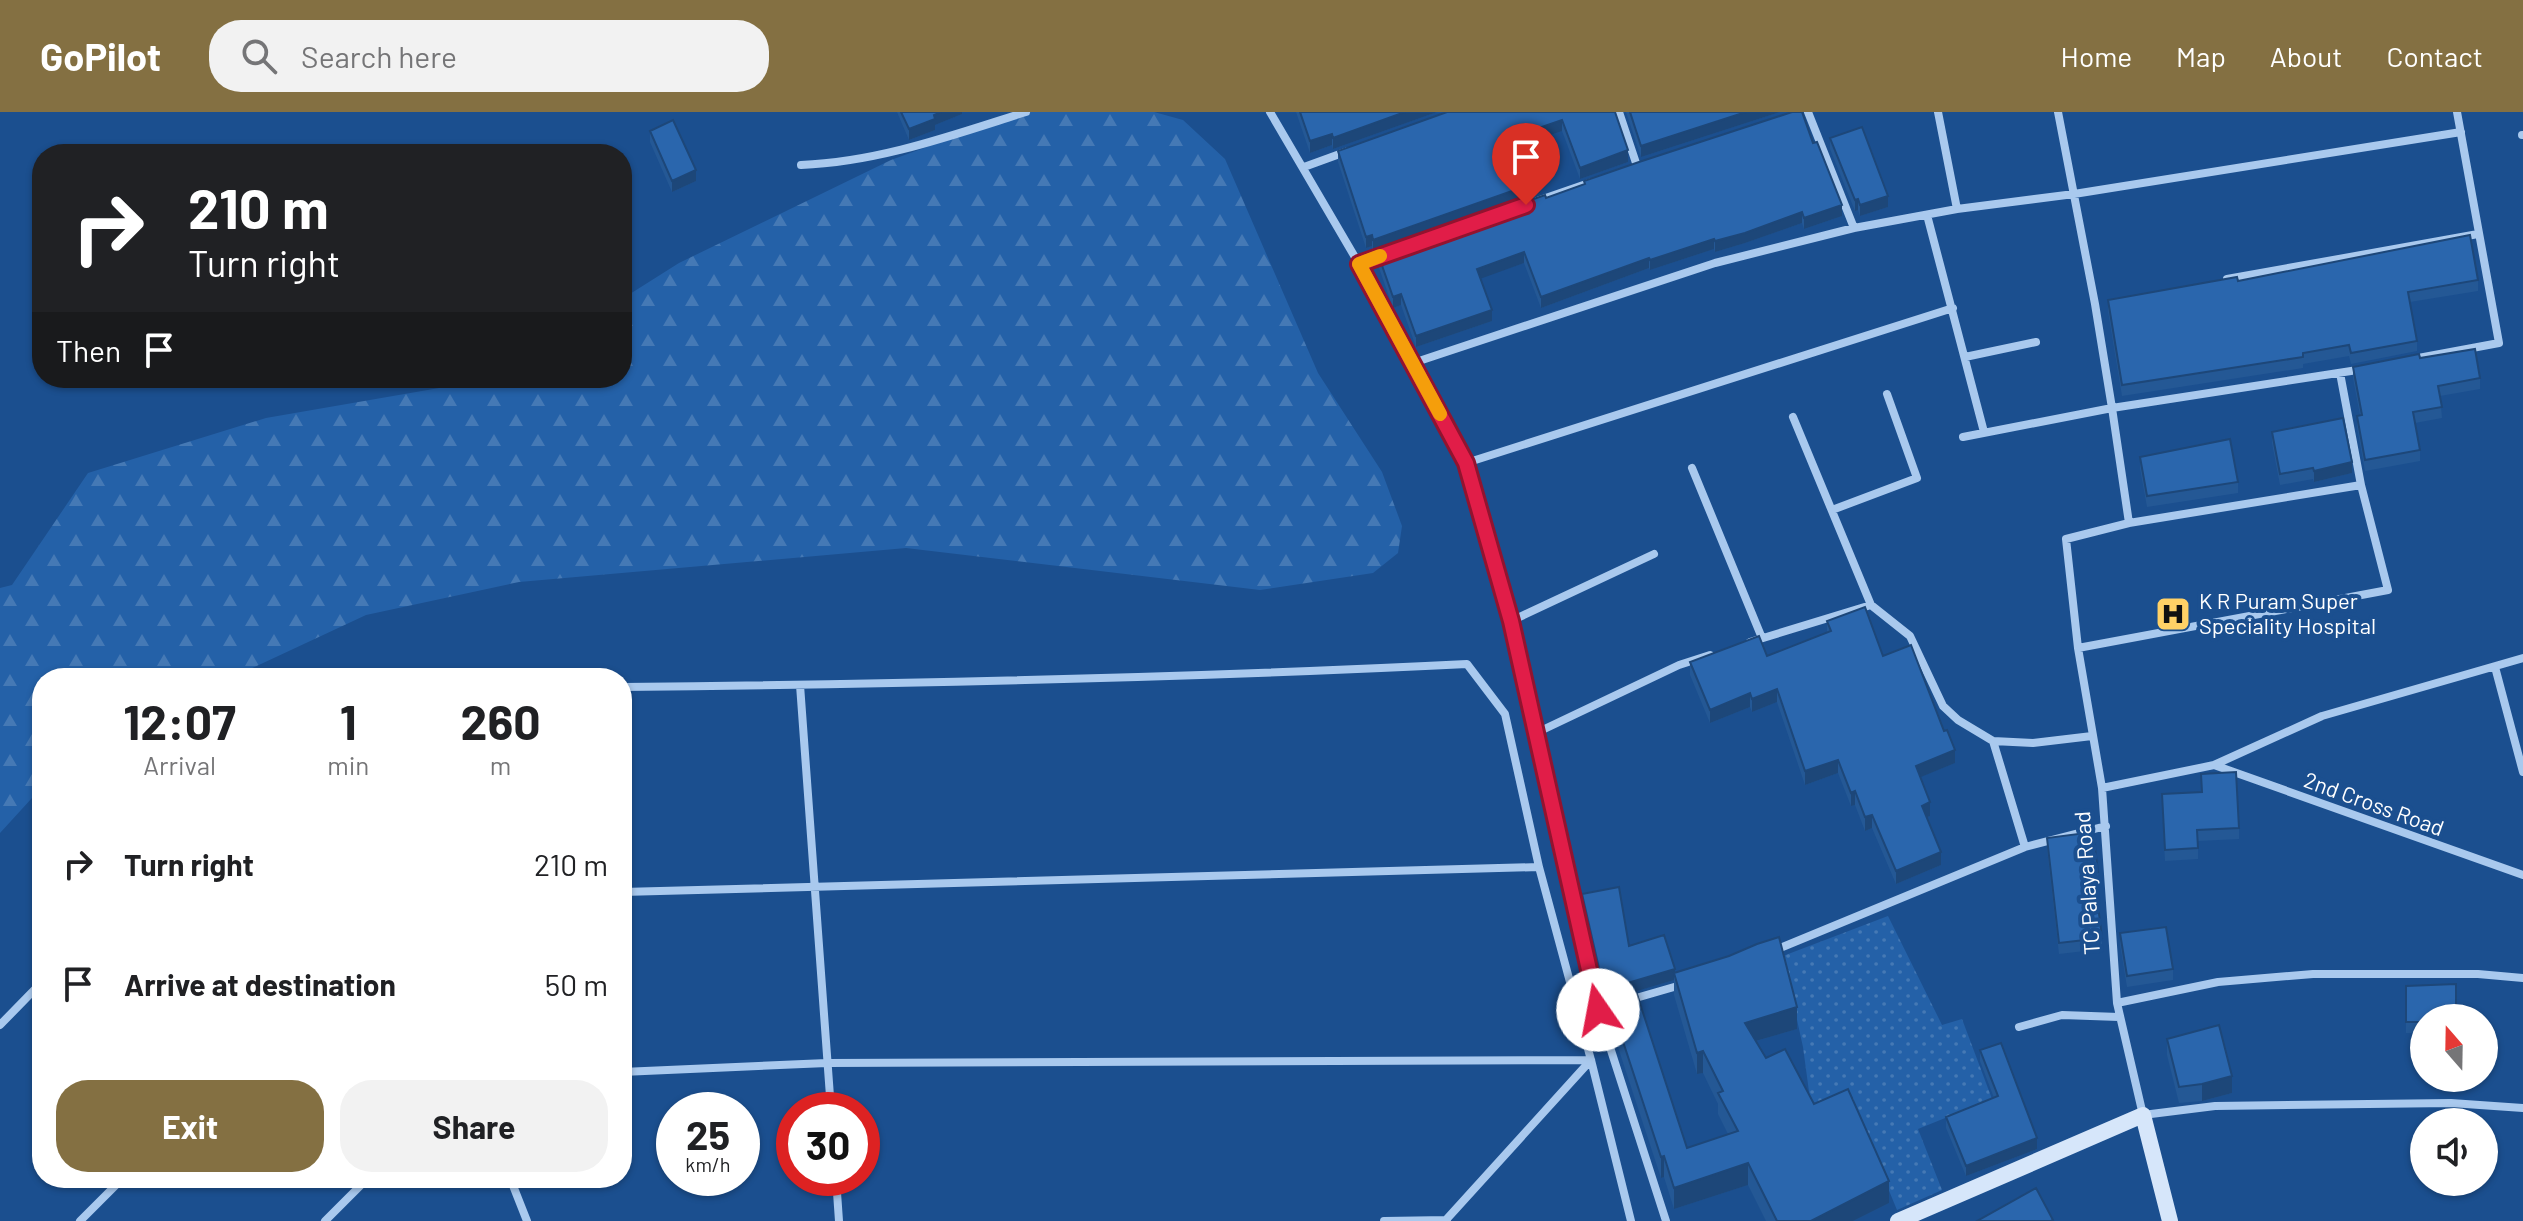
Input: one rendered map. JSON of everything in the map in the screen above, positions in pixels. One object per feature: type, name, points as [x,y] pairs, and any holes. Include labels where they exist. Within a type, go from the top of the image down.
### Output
[{"type":"street","points":[[801,165],[834,164],[916,147],[1026,112]]},
{"type":"street","points":[[1270,112],[1359,264],[1466,463],[1511,621],[1598,1010],[1666,1221]]},
{"type":"street","points":[[1619,112],[1637,166]]},
{"type":"street","points":[[1808,112],[1854,228]]},
{"type":"street","points":[[1938,112],[1957,209]]},
{"type":"street","points":[[2058,112],[2095,304],[2129,523],[2361,485]]},
{"type":"street","points":[[2398,362],[2499,343],[2457,112]]},
{"type":"street","points":[[1413,363],[1715,263],[1854,228],[1957,209],[2074,194],[2461,132]]},
{"type":"street","points":[[1304,167],[1360,147]]},
{"type":"street","points":[[1622,171],[1652,161]]},
{"type":"street","points":[[1534,202],[1608,176]]},
{"type":"street","points":[[1927,215],[1984,432]]},
{"type":"street","points":[[2218,281],[2478,234]]},
{"type":"street","points":[[1359,264],[1403,248]]},
{"type":"street","points":[[2095,304],[2110,301]]},
{"type":"street","points":[[1466,463],[1953,308]]},
{"type":"street","points":[[1965,357],[2036,342]]},
{"type":"street","points":[[1963,437],[2112,408],[2369,368]]},
{"type":"street","points":[[2078,648],[2388,590],[2361,485],[2340,373]]},
{"type":"street","points":[[1832,510],[1917,478],[1887,394]]},
{"type":"street","points":[[1793,417],[1871,605],[1910,636],[1943,706],[1958,720],[1993,741],[2033,743],[2092,736]]},
{"type":"street","points":[[1692,468],[1762,638]]},
{"type":"street","name":"TC Palaya Road","points":[[2129,523],[2066,539],[2078,648],[2102,788],[2119,1017],[2170,1221]]},
{"type":"street","points":[[1511,621],[1654,554]]},
{"type":"street","points":[[1735,647],[1871,605]]},
{"type":"street","points":[[1536,733],[1679,665],[1721,651]]},
{"type":"street","points":[[2102,788],[2214,765],[2322,716],[2523,658]]},
{"type":"street","points":[[632,687],[1282,673],[1467,664],[1505,714],[1539,867],[1631,1221]]},
{"type":"street","points":[[2495,667],[2523,772]]},
{"type":"street","points":[[800,685],[829,1092]]},
{"type":"street","points":[[1993,741],[2025,847]]},
{"type":"street","name":"2nd Cross Road","points":[[2214,765],[2523,875]]},
{"type":"street","points":[[1769,952],[2025,847],[2106,826]]},
{"type":"street","points":[[632,892],[1539,867]]},
{"type":"street","points":[[2117,1003],[2218,982],[2313,974],[2478,974],[2523,978]]},
{"type":"street","points":[[1626,1001],[1698,980]]},
{"type":"street","points":[[0,1025],[32,992]]},
{"type":"street","points":[[1598,1010],[1612,1005]]},
{"type":"street","points":[[2019,1027],[2062,1015],[2119,1017]]},
{"type":"street","points":[[632,1072],[827,1063],[1591,1060]]},
{"type":"street","points":[[1384,1221],[1446,1220],[1591,1060]]},
{"type":"street","points":[[1898,1221],[2143,1115],[2231,1106],[2451,1103],[2523,1108]]},
{"type":"street","points":[[80,1221],[113,1188]]},
{"type":"street","points":[[325,1221],[358,1188]]},
{"type":"street","points":[[514,1188],[527,1221]]},
{"type":"street","points":[[837,1196],[839,1221]]},
{"type":"green space","points":[[1023,112],[1154,112],[1183,120],[1225,159],[1318,373],[1382,472],[1402,526],[1398,553],[1373,573],[1260,590],[906,548],[519,582],[366,615],[252,668],[32,668],[32,798],[0,833],[0,588],[12,585],[88,473],[266,418],[439,388],[632,388],[632,293],[679,263],[891,160]]},
{"type":"green space","points":[[1888,916],[1942,1025],[1962,1019],[1992,1099],[1918,1129],[1942,1190],[1897,1210],[1855,1108],[1818,1123],[1810,1099],[1803,1047],[1783,956]]},
{"type":"building","points":[[901,112],[941,112],[934,115],[935,119],[909,129]]},
{"type":"building","points":[[1300,112],[1405,112],[1333,138],[1332,134],[1310,141]]},
{"type":"building","points":[[1447,112],[1615,112],[1628,150],[1580,168],[1562,120],[1524,133],[1540,181],[1373,240],[1372,235],[1366,237],[1338,151]]},
{"type":"building","points":[[1630,112],[1746,112],[1641,146]]},
{"type":"building","points":[[1792,112],[1802,112],[1842,205],[1804,218],[1802,212],[1745,233],[1649,258],[1541,297],[1524,252],[1477,269],[1492,310],[1416,336],[1401,294],[1393,297],[1378,254]]},
{"type":"building","points":[[673,120],[696,170],[672,181],[650,131]]},
{"type":"building","points":[[1862,127],[1888,196],[1860,205],[1858,199],[1855,200],[1830,138]]},
{"type":"building","points":[[2470,235],[2478,280],[2408,292],[2417,341],[2351,353],[2349,345],[2303,353],[2303,357],[2122,385],[2108,300],[2237,277],[2238,281]]},
{"type":"building","points":[[2475,349],[2480,378],[2438,386],[2442,407],[2413,412],[2420,450],[2365,460],[2357,416],[2362,415],[2353,367],[2419,354],[2420,358]]},
{"type":"building","points":[[2343,418],[2352,462],[2314,471],[2313,468],[2280,474],[2272,432]]},
{"type":"building","points":[[2230,439],[2238,482],[2147,496],[2140,457]]},
{"type":"building","points":[[1865,607],[1883,656],[1911,645],[1944,731],[1947,730],[1955,750],[1916,766],[1930,802],[1922,806],[1941,852],[1896,871],[1872,815],[1865,817],[1838,760],[1805,771],[1777,689],[1752,699],[1750,693],[1710,710],[1690,662],[1759,636],[1767,656],[1831,631],[1827,621]]},
{"type":"building","points":[[2236,772],[2239,828],[2197,830],[2198,848],[2165,850],[2162,794],[2202,792],[2201,774]]},
{"type":"building","points":[[2093,832],[2098,872],[2094,873],[2102,938],[2059,943],[2047,838]]},
{"type":"building","points":[[1619,887],[1629,946],[1664,935],[1675,969],[1604,990],[1582,894]]},
{"type":"building","points":[[2166,927],[2173,969],[2127,976],[2120,933]]},
{"type":"building","points":[[1779,937],[1797,1007],[1745,1023],[1766,1058],[1785,1049],[1814,1104],[1848,1089],[1889,1181],[1811,1221],[1777,1221],[1748,1163],[1674,1188],[1607,993],[1634,985],[1687,1148],[1738,1131],[1718,1093],[1723,1091],[1703,1051],[1697,1053],[1674,973]]},
{"type":"building","points":[[2456,984],[2456,1004],[2410,1004],[2410,1022],[2406,1022],[2406,986]]},
{"type":"building","points":[[2219,1025],[2232,1076],[2179,1087],[2167,1039]]},
{"type":"building","points":[[2001,1043],[2037,1138],[1966,1166],[1946,1117],[1998,1096],[1980,1050]]},
{"type":"building","points":[[2036,1188],[2053,1220],[1977,1221]]},
{"type":"slow traffic","points":[[1380,256],[1359,264],[1440,414]]},
{"type":"place","name":"K R Puram Super Speciality Hospital","points":[[2173,614]]},
{"type":"route","points":[[1526,205],[1359,264],[1466,463],[1511,621],[1598,1010]]}]
